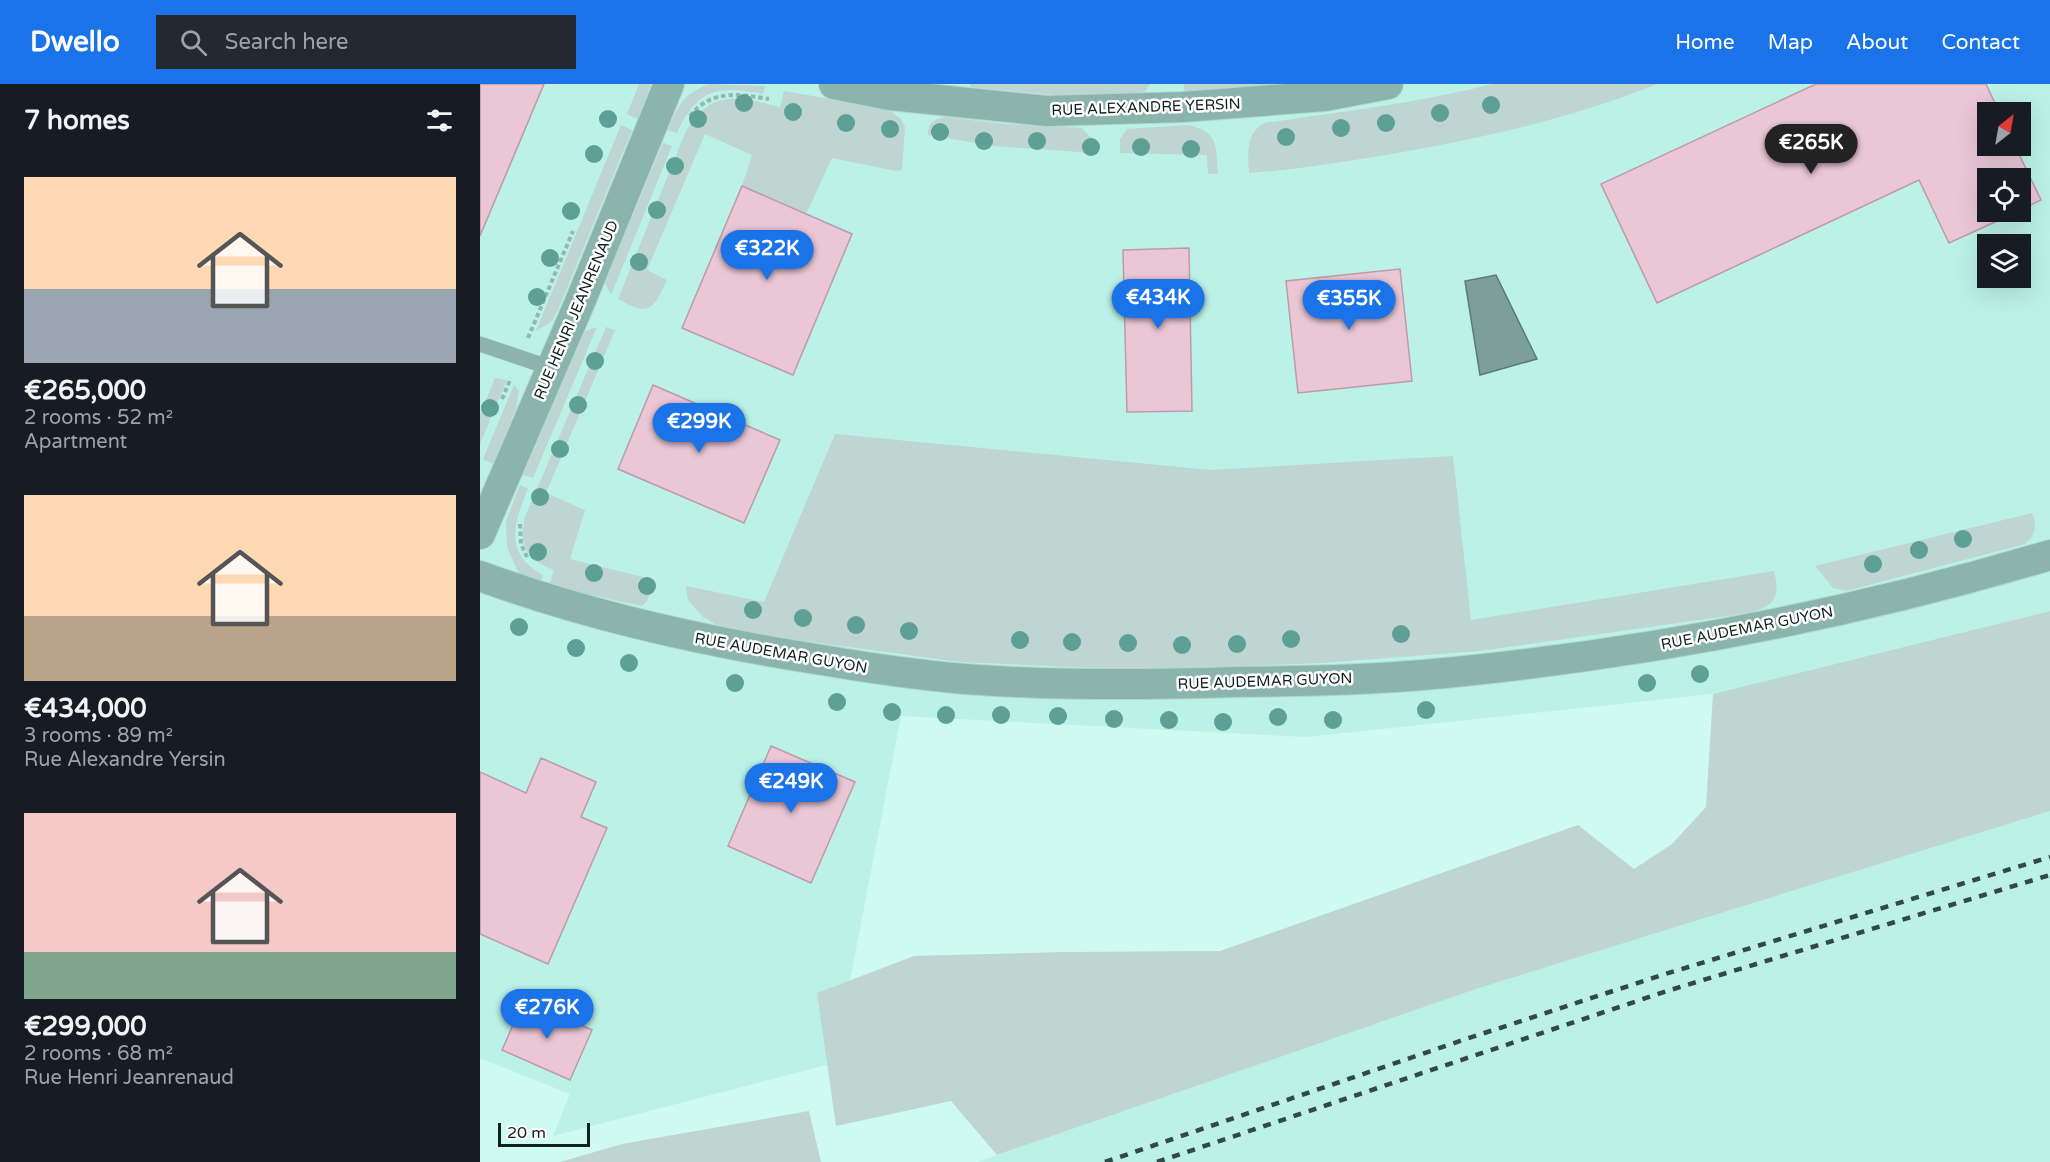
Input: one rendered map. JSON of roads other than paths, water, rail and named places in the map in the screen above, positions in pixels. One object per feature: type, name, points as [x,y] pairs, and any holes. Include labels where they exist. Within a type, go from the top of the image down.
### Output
[{"type":"street","name":"RUE HENRI JEANRENAUD","points":[[480,534],[643,152],[669,84]]},
{"type":"street","name":"RUE ALEXANDRE YERSIN","points":[[834,84],[890,95],[1047,111],[1183,107],[1325,96],[1388,84]]},
{"type":"street","name":"RUE AUDEMAR GUYON","points":[[480,576],[539,598],[657,631],[726,645],[885,670],[965,679],[1141,685],[1297,681],[1443,673],[1588,655],[1719,636],[1910,594],[2050,555]]},
{"type":"lane","points":[[480,344],[551,368]]},
{"type":"railway","points":[[1105,1162],[1662,975],[2050,857]]},
{"type":"railway","points":[[1157,1162],[1667,991],[2050,875]]}]
